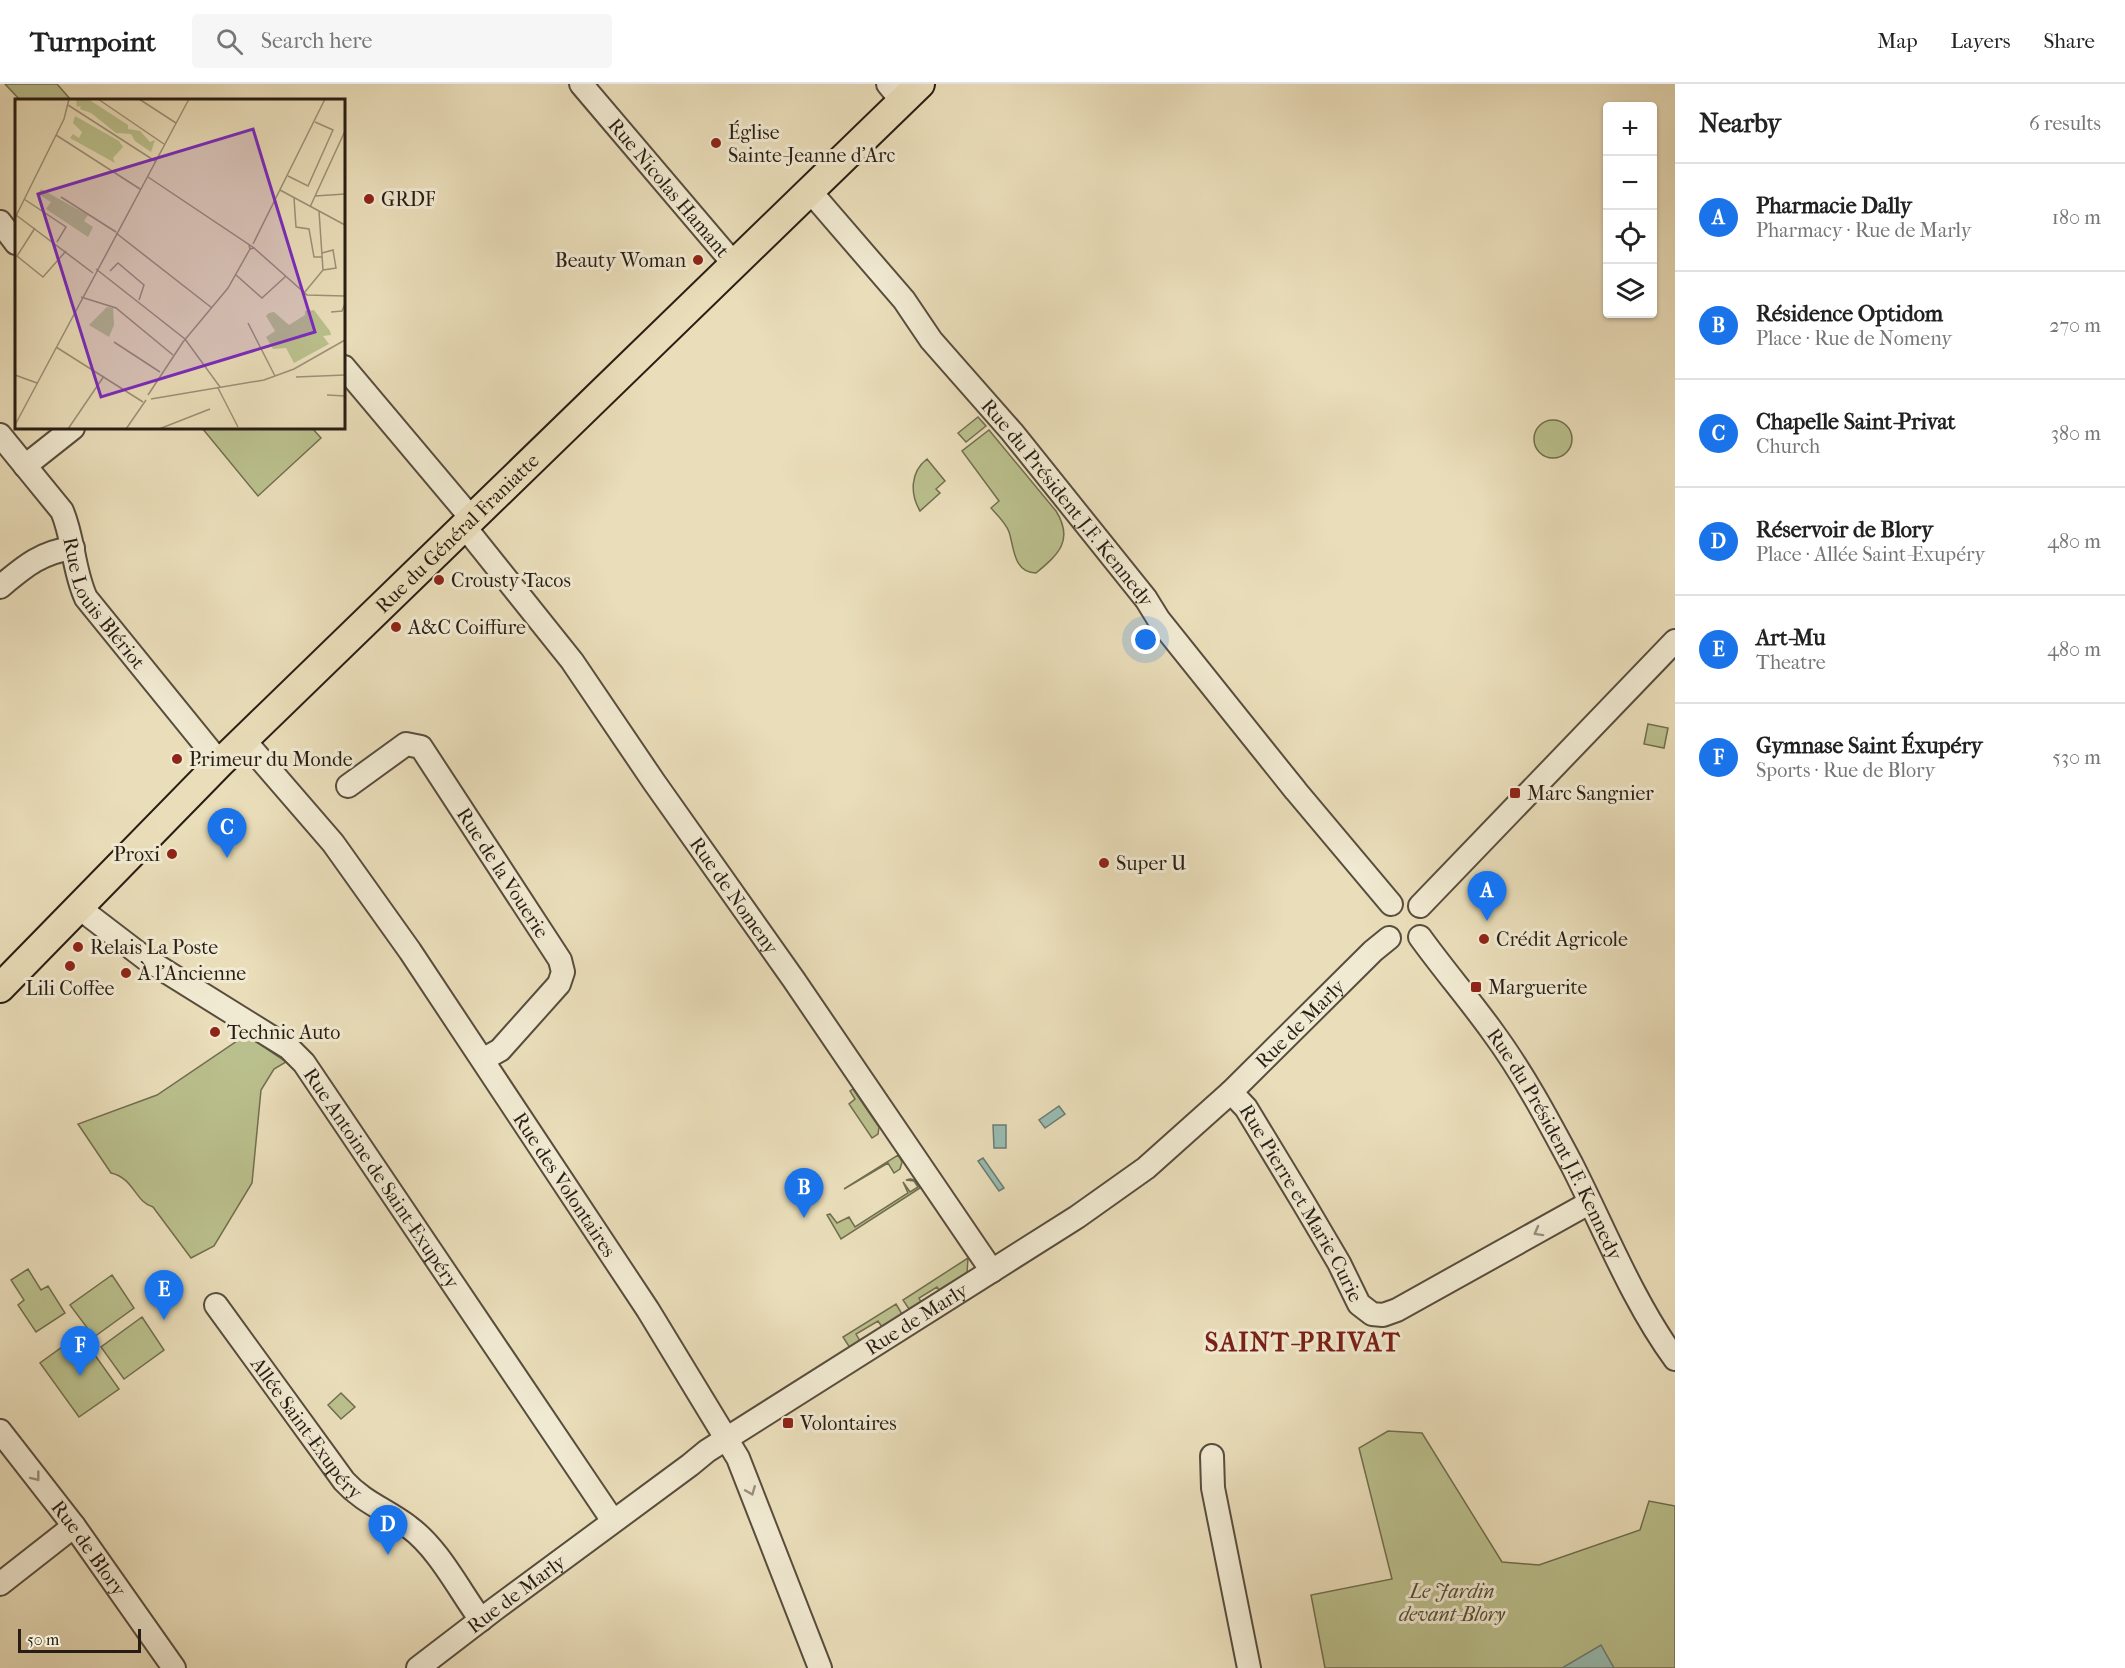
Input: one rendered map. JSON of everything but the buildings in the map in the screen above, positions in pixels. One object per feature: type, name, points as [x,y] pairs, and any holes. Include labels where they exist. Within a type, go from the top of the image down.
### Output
[{"type":"main road","name":"Rue du Général Franiatte","points":[[0,988],[220,763],[809,190],[903,90]]},
{"type":"street","name":"Rue Nicolas Hamant","points":[[580,84],[734,264]]},
{"type":"street","name":"Rue du Président J.F. Kennedy","points":[[809,190],[904,300],[939,349],[1012,432],[1146,598],[1159,620],[1266,754],[1390,904]]},
{"type":"street","points":[[0,222],[15,242]]},
{"type":"street","name":"Rue de Nomeny","points":[[345,368],[468,522],[572,661],[654,782],[794,980],[992,1271]]},
{"type":"street","points":[[26,466],[72,429]]},
{"type":"street","name":"Rue Louis Blériot","points":[[0,435],[62,511],[67,522],[80,586],[86,598],[220,763]]},
{"type":"street","points":[[0,587],[40,557],[55,550],[73,548]]},
{"type":"street","points":[[1420,906],[1675,641]]},
{"type":"street","name":"Rue des Volontaires","points":[[244,740],[333,843],[410,951],[484,1059],[648,1310],[738,1458],[820,1668]]},
{"type":"street","name":"Rue de la Vouerie","points":[[348,786],[406,744],[421,747],[560,960],[563,972],[559,984],[500,1050],[484,1059]]},
{"type":"street","points":[[1406,899],[1420,906],[1425,913],[1426,922],[1425,930],[1420,937],[1405,944],[1389,938],[1382,920],[1384,911],[1390,904],[1406,899]]},
{"type":"street","name":"Rue Antoine de Saint-Exupéry","points":[[78,908],[146,959],[289,1048],[304,1063],[613,1521]]},
{"type":"street","name":"Rue du Président J.F. Kennedy","points":[[1420,937],[1494,1033],[1533,1095],[1572,1166],[1659,1337],[1675,1359]]},
{"type":"street","name":"Rue de Marly","points":[[418,1668],[727,1438],[1077,1217],[1146,1168],[1231,1092],[1373,951],[1389,938]]},
{"type":"street","name":"Rue Pierre et Marie Curie","points":[[1231,1092],[1246,1108],[1298,1194],[1339,1263],[1359,1304],[1372,1314],[1397,1310],[1589,1203]]},
{"type":"street","name":"Allée Saint-Exupéry","points":[[216,1305],[344,1481],[357,1494],[410,1527],[423,1540],[444,1565],[481,1620]]},
{"type":"street","name":"Rue de Blory","points":[[0,1431],[74,1526],[174,1668]]},
{"type":"street","points":[[1212,1456],[1213,1488],[1249,1668]]},
{"type":"street","points":[[0,1584],[74,1526]]},
{"type":"green space","points":[[5,84],[57,84],[70,99],[19,99]]},
{"type":"green space","points":[[978,417],[986,426],[966,442],[958,433]]},
{"type":"green space","points":[[1553,420],[1567,425],[1572,439],[1567,453],[1553,458],[1539,453],[1534,439],[1539,425]]},
{"type":"green space","points":[[203,429],[313,429],[321,438],[258,496]]},
{"type":"green space","points":[[989,430],[1056,511],[1064,530],[1064,538],[1057,553],[1036,573],[1028,572],[1019,564],[1008,529],[991,508],[999,501],[962,451]]},
{"type":"green space","points":[[927,459],[945,481],[936,489],[940,493],[920,511],[914,498],[913,484],[917,470]]},
{"type":"green space","points":[[1648,724],[1668,728],[1664,748],[1644,744]]},
{"type":"green space","points":[[246,1035],[286,1062],[274,1069],[261,1090],[252,1183],[214,1246],[191,1258],[153,1207],[142,1200],[125,1180],[111,1173],[78,1124],[157,1095]]},
{"type":"green space","points":[[853,1089],[879,1127],[878,1134],[872,1138],[849,1104],[855,1099],[850,1091]]},
{"type":"green space","points":[[898,1155],[902,1162],[900,1169],[894,1173],[888,1163],[844,1189]]},
{"type":"green space","points":[[906,1180],[915,1180],[920,1188],[841,1239],[827,1215],[830,1214],[837,1223],[849,1217],[855,1227],[908,1193],[903,1182],[910,1192],[918,1187],[914,1181]]},
{"type":"green space","points":[[968,1258],[967,1273],[939,1290],[937,1287],[919,1298],[921,1302],[909,1309],[903,1300]]},
{"type":"green space","points":[[28,1269],[41,1290],[48,1286],[65,1313],[36,1332],[18,1305],[24,1300],[11,1280]]},
{"type":"green space","points":[[112,1275],[134,1308],[94,1337],[70,1305]]},
{"type":"green space","points":[[896,1304],[902,1314],[882,1327],[878,1321],[856,1334],[860,1341],[850,1348],[843,1337]]},
{"type":"green space","points":[[142,1317],[164,1350],[124,1379],[101,1347]]},
{"type":"green space","points":[[80,1334],[119,1389],[79,1417],[40,1363]]},
{"type":"green space","points":[[341,1393],[355,1407],[341,1419],[328,1405]]},
{"type":"green space","name":"Le Jardin devant-Blory","points":[[1388,1431],[1422,1433],[1502,1562],[1539,1565],[1640,1530],[1649,1501],[1675,1506],[1675,1668],[1325,1668],[1311,1595],[1392,1579],[1359,1448]]},
{"type":"water","points":[[1059,1106],[1065,1114],[1045,1128],[1039,1120]]},
{"type":"water","points":[[993,1125],[1006,1125],[1006,1148],[994,1148]]},
{"type":"water","points":[[983,1158],[1004,1188],[999,1191],[978,1161]]},
{"type":"water","points":[[1601,1645],[1614,1668],[1562,1668]]},
{"type":"place","name":"Église Sainte-Jeanne d'Arc","points":[[716,143]]},
{"type":"place","name":"GRDF","points":[[369,199]]},
{"type":"place","name":"Beauty Woman","points":[[698,260]]},
{"type":"place","name":"Crousty Tacos","points":[[439,580]]},
{"type":"place","name":"A&C Coiffure","points":[[396,627]]},
{"type":"place","name":"Primeur du Monde","points":[[177,759]]},
{"type":"place","name":"Marc Sangnier","points":[[1515,793]]},
{"type":"place","name":"Proxi","points":[[172,854]]},
{"type":"place","name":"Chapelle Saint-Privat","points":[[227,858]]},
{"type":"place","name":"Super U","points":[[1104,863]]},
{"type":"place","name":"Pharmacie Dally","points":[[1487,921]]},
{"type":"place","name":"Crédit Agricole","points":[[1484,939]]},
{"type":"place","name":"Relais La Poste","points":[[78,947]]},
{"type":"place","name":"Lili Coffee","points":[[70,966]]},
{"type":"place","name":"À l'Ancienne","points":[[126,973]]},
{"type":"place","name":"Marguerite","points":[[1476,987]]},
{"type":"place","name":"Technic Auto","points":[[215,1032]]},
{"type":"place","name":"Résidence Optidom","points":[[804,1218]]},
{"type":"place","name":"Art-Mu","points":[[164,1320]]},
{"type":"place","name":"Gymnase Saint Éxupéry","points":[[80,1376]]},
{"type":"place","name":"Volontaires","points":[[788,1423]]},
{"type":"place","name":"Réservoir de Blory","points":[[388,1555]]},
{"type":"district","name":"SAINT-PRIVAT","points":[[1303,1342]]}]
